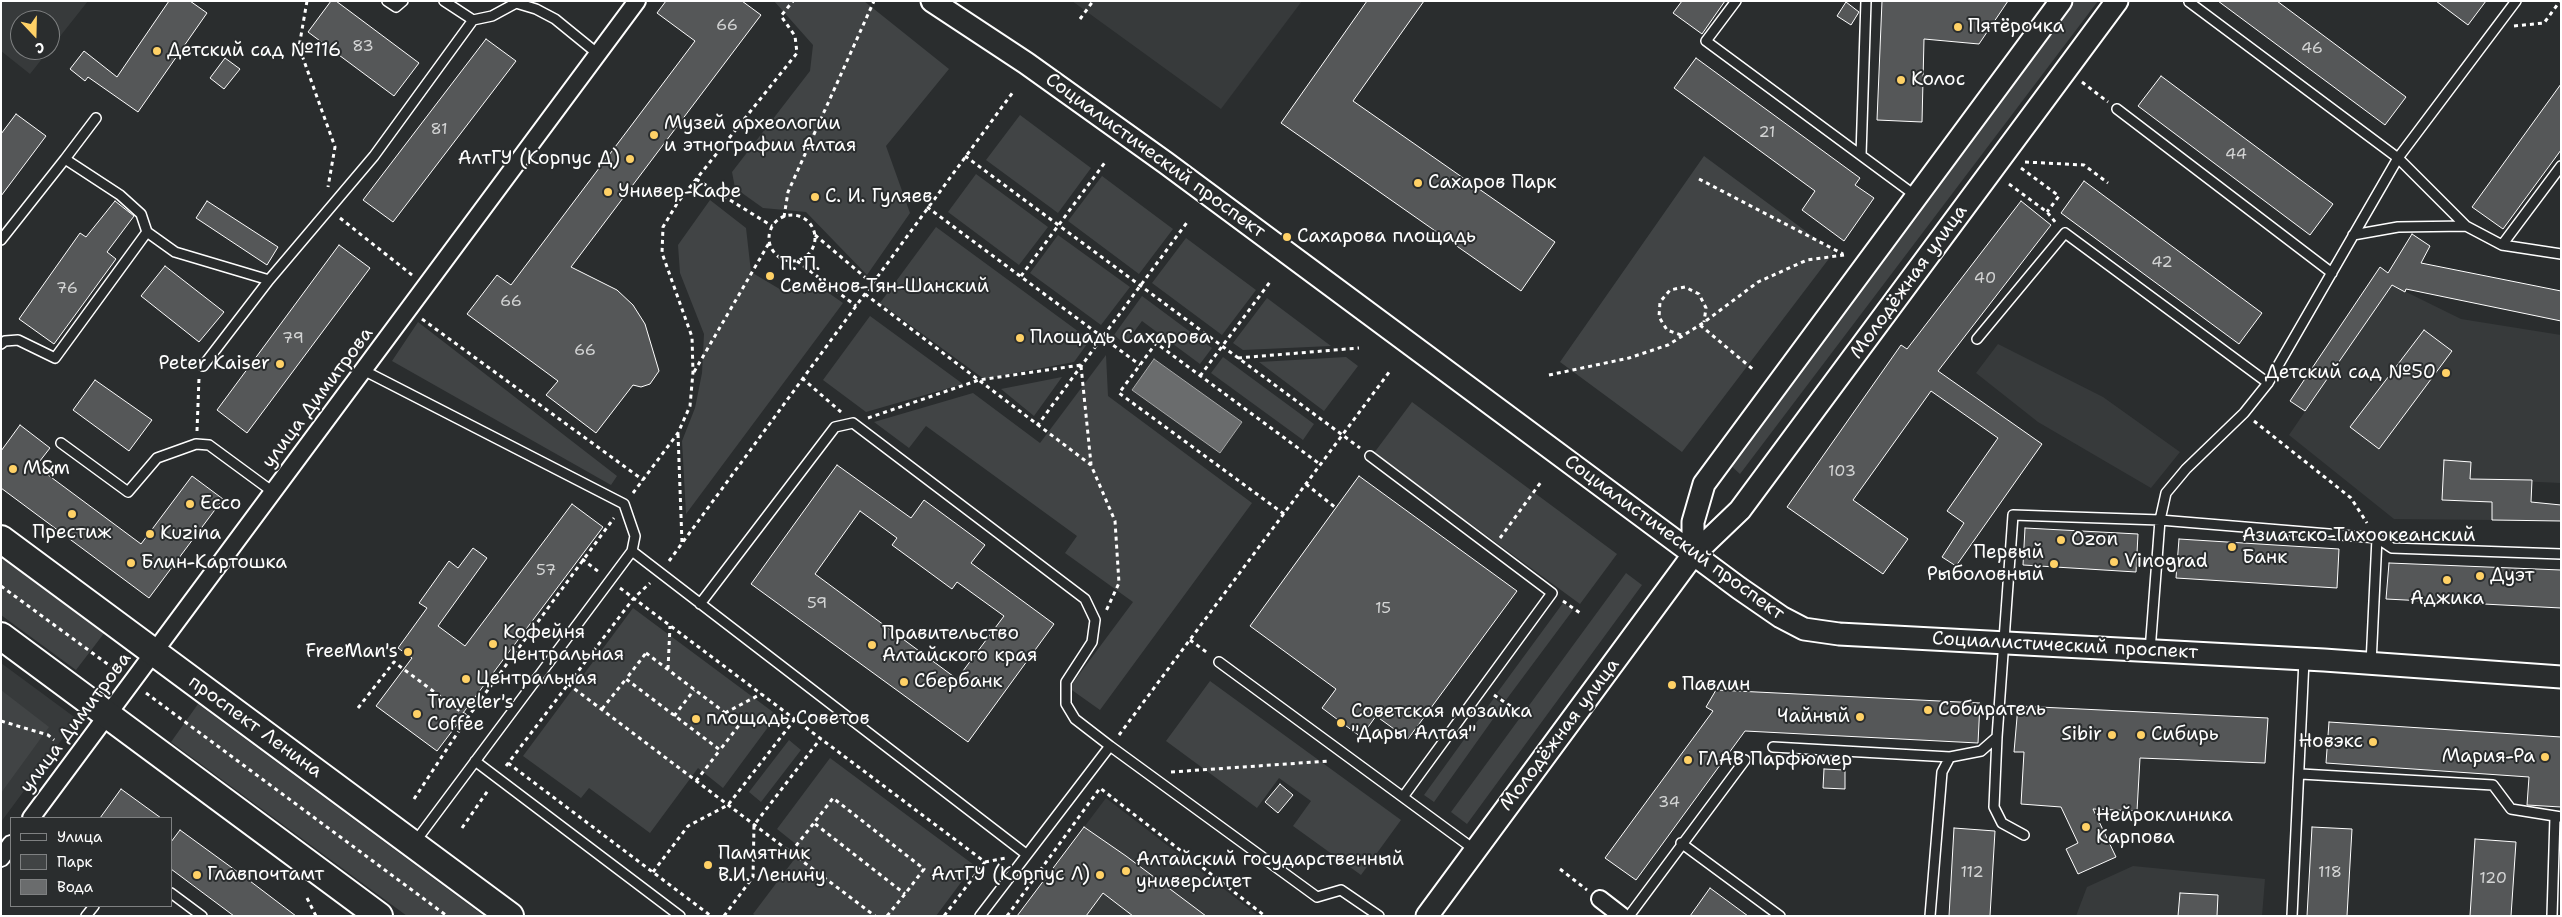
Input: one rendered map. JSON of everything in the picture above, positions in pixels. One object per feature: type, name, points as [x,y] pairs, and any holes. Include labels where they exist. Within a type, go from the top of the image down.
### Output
[{"type":"main road","name":"проспект Ленина","points":[[1,539],[510,916]]},
{"type":"main road","points":[[1,636],[379,916]]},
{"type":"street","name":"улица Димитрова","points":[[32,817],[637,1]]},
{"type":"street","name":"Социалистический проспект","points":[[932,1],[1026,63],[1166,163],[1694,555],[1781,617],[1804,629],[1838,634],[2304,660],[2561,677]]},
{"type":"street","points":[[1694,555],[1693,522],[1704,484],[2061,1]]},
{"type":"street","name":"Молодёжная улица","points":[[1427,916],[1694,555],[1740,510],[2117,1]]},
{"type":"street","points":[[1,858],[10,845]]},
{"type":"street","points":[[1600,899],[1622,916]]},
{"type":"lane","points":[[388,1],[396,7],[403,1]]},
{"type":"lane","points":[[444,1],[473,20]]},
{"type":"lane","points":[[1736,1],[1706,41],[1917,196]]},
{"type":"lane","points":[[1861,155],[1866,1]]},
{"type":"lane","points":[[2150,651],[2160,520],[2166,493],[2186,469],[2244,413],[2268,384],[2398,158],[2516,1]]},
{"type":"lane","points":[[203,366],[269,280],[374,156],[473,20],[492,16],[516,2],[536,9],[554,19],[598,54]]},
{"type":"lane","points":[[2189,2],[2398,158],[2466,226],[2502,246],[2561,254]]},
{"type":"lane","points":[[2117,109],[2332,273]]},
{"type":"lane","points":[[1,240],[96,118]]},
{"type":"lane","points":[[65,159],[120,195],[141,214],[147,232],[175,252],[269,280]]},
{"type":"lane","points":[[2502,246],[2561,166]]},
{"type":"lane","points":[[2353,235],[2398,228],[2466,226]]},
{"type":"lane","points":[[1,344],[5,341],[18,340],[55,358],[147,232]]},
{"type":"lane","points":[[1978,339],[2065,233],[2268,384]]},
{"type":"lane","points":[[363,370],[624,504],[634,536],[632,551],[413,844]]},
{"type":"lane","points":[[700,604],[835,427],[853,422],[1084,599],[1095,620],[1092,642],[1066,682],[1066,704],[1075,719],[1317,896],[1341,890],[1379,916]]},
{"type":"lane","points":[[61,443],[128,492],[157,458],[196,444],[209,445],[273,492]]},
{"type":"lane","points":[[1370,456],[1552,593],[1404,797]]},
{"type":"lane","points":[[2024,835],[2002,823],[1994,807],[1996,737],[2013,515],[2160,520],[2377,538],[2392,548],[2561,554]]},
{"type":"lane","points":[[2371,665],[2377,538]]},
{"type":"lane","points":[[632,551],[1026,854]]},
{"type":"lane","points":[[2292,916],[2301,774],[2304,660]]},
{"type":"lane","points":[[1219,662],[1475,850]]},
{"type":"lane","points":[[1773,747],[1950,757],[1981,751],[1996,737]]},
{"type":"lane","points":[[980,916],[1110,746]]},
{"type":"lane","points":[[1930,916],[1938,801],[1942,772],[1950,757]]},
{"type":"lane","points":[[1629,916],[1681,843],[1745,760]]},
{"type":"lane","points":[[474,762],[680,916]]},
{"type":"lane","points":[[2301,774],[2493,785],[2511,809],[2558,817],[2552,916]]},
{"type":"lane","points":[[1681,843],[1780,916]]},
{"type":"lane","points":[[172,894],[202,916]]},
{"type":"path","points":[[307,1],[300,47],[335,147],[325,206],[426,286]]},
{"type":"path","points":[[414,799],[468,718],[582,559],[678,433],[690,406],[693,372],[692,336],[662,253],[663,227],[678,202],[797,54],[795,36],[781,16],[793,1]]},
{"type":"path","points":[[784,217],[788,192],[874,1]]},
{"type":"path","points":[[1080,19],[1093,1]]},
{"type":"path","points":[[2495,28],[2544,23],[2560,1]]},
{"type":"path","points":[[2082,82],[2102,97]]},
{"type":"path","points":[[462,828],[496,778],[633,599],[660,573],[1013,92]]},
{"type":"path","points":[[965,156],[1370,456]]},
{"type":"path","points":[[1021,276],[1106,161]]},
{"type":"path","points":[[2025,162],[2084,165],[2108,183]]},
{"type":"path","points":[[2021,168],[2059,196],[2047,212]]},
{"type":"path","points":[[696,179],[772,226]]},
{"type":"path","points":[[1550,375],[1629,358],[1668,345],[1702,324],[1758,282],[1807,260],[1844,254],[1700,179]]},
{"type":"path","points":[[2009,184],[2047,212],[2065,233]]},
{"type":"path","points":[[927,207],[1140,364]]},
{"type":"path","points":[[693,372],[770,243],[772,226],[784,217],[799,216],[806,219],[811,224],[815,235],[814,246],[810,253],[797,261]]},
{"type":"path","points":[[1037,426],[1188,221]]},
{"type":"path","points":[[815,235],[873,284]]},
{"type":"path","points":[[770,243],[775,254],[782,259],[797,261],[856,306]]},
{"type":"path","points":[[1200,376],[1270,282]]},
{"type":"path","points":[[1682,335],[1667,330],[1659,317],[1660,302],[1670,290],[1686,287],[1699,294],[1706,308],[1702,324]]},
{"type":"path","points":[[865,294],[1091,465]]},
{"type":"path","points":[[422,319],[643,480]]},
{"type":"path","points":[[1702,324],[1755,371]]},
{"type":"path","points":[[1284,514],[1119,392],[1156,343],[1320,465]]},
{"type":"path","points":[[1238,358],[1359,348]]},
{"type":"path","points":[[802,378],[853,422],[980,380],[1081,365]]},
{"type":"path","points":[[1081,365],[1091,465],[1115,521],[1119,583],[1092,642]]},
{"type":"path","points":[[196,444],[198,382],[203,366]]},
{"type":"path","points":[[1110,746],[1390,371]]},
{"type":"path","points":[[2244,413],[2351,498],[2377,538]]},
{"type":"path","points":[[678,433],[682,543]]},
{"type":"path","points":[[1492,549],[1541,482]]},
{"type":"path","points":[[1306,484],[1336,508]]},
{"type":"path","points":[[582,559],[985,862],[944,916]]},
{"type":"path","points":[[1,586],[447,916]]},
{"type":"path","points":[[1552,593],[1580,613]]},
{"type":"path","points":[[668,670],[670,625]]},
{"type":"path","points":[[1190,640],[1219,662]]},
{"type":"path","points":[[602,709],[646,653],[740,724],[696,781]]},
{"type":"path","points":[[358,708],[394,662],[468,718]]},
{"type":"path","points":[[626,679],[720,750]]},
{"type":"path","points":[[568,684],[875,916]]},
{"type":"path","points":[[1484,688],[1512,707]]},
{"type":"path","points":[[674,716],[694,690]]},
{"type":"path","points":[[725,713],[761,694]]},
{"type":"path","points":[[653,872],[688,826],[728,805],[795,719]]},
{"type":"path","points":[[1,721],[48,735],[54,740]]},
{"type":"path","points":[[724,916],[753,877],[754,825],[821,738]]},
{"type":"path","points":[[1149,774],[1352,759]]},
{"type":"path","points":[[508,763],[711,916]]},
{"type":"path","points":[[1007,916],[1100,788],[1265,916]]},
{"type":"path","points":[[791,852],[833,798],[924,869],[887,916]]},
{"type":"path","points":[[814,823],[905,894]]},
{"type":"path","points":[[1560,869],[1600,899]]},
{"type":"path","points":[[307,898],[316,916]]},
{"type":"shaded area","points":[[1,1],[88,1],[60,36],[60,10],[10,10],[10,58],[1,51]]},
{"type":"shaded area","points":[[1072,1],[1302,1],[1221,109]]},
{"type":"shaded area","points":[[12,60],[41,60],[30,74]]},
{"type":"shaded area","name":"Детский сад №50","points":[[2392,285],[2461,319],[2561,335],[2561,483],[2493,480],[2492,520],[2394,519],[2289,435]]},
{"type":"shaded area","points":[[1998,344],[2103,397],[2180,452],[2151,488],[2038,422],[1976,373]]},
{"type":"shaded area","points":[[1,663],[77,719],[1,822]]},
{"type":"shaded area","name":"Алтайский государственный университет","points":[[1106,798],[1259,916],[1017,916]]},
{"type":"shaded area","points":[[2133,866],[2265,879],[2262,916],[2076,916],[2087,887]]},
{"type":"green space","points":[[774,1],[864,1],[949,69],[886,146],[910,213],[867,275],[806,212],[763,208],[735,188],[732,172],[810,71],[813,45]]},
{"type":"green space","points":[[2074,1],[2098,1],[1740,474],[1729,464]]},
{"type":"green space","points":[[1020,115],[1091,168],[1058,213],[986,160]]},
{"type":"green space","points":[[1704,156],[1834,252],[1682,452],[1560,362]]},
{"type":"green space","points":[[976,174],[1048,227],[1019,265],[948,212]]},
{"type":"green space","points":[[1102,176],[1173,229],[1139,274],[1068,221]]},
{"type":"green space","points":[[710,200],[746,228],[751,272],[783,291],[813,282],[843,303],[686,514],[682,441],[695,408],[702,373],[704,334],[680,273],[678,245]]},
{"type":"green space","points":[[936,227],[1090,340],[1074,362],[984,379],[880,303]]},
{"type":"green space","points":[[1058,235],[1130,287],[1101,325],[1030,273]]},
{"type":"green space","points":[[1186,238],[1256,290],[1222,335],[1152,283]]},
{"type":"green space","points":[[1142,296],[1212,348],[1200,364],[1142,321],[1125,344],[1114,335]]},
{"type":"green space","points":[[1267,298],[1331,346],[1243,350],[1233,343]]},
{"type":"green space","points":[[870,316],[963,384],[866,412],[823,380]]},
{"type":"green space","points":[[418,322],[617,476],[611,485],[392,361]]},
{"type":"green space","points":[[1106,355],[1108,396],[1252,503],[1100,710],[1069,688],[1133,602],[1065,553],[1077,536],[926,426],[909,448],[874,422],[973,393],[1040,443]]},
{"type":"green space","points":[[1223,357],[1314,424],[1303,440],[1211,373]]},
{"type":"green space","points":[[1346,357],[1358,366],[1324,411],[1259,362]]},
{"type":"green space","points":[[1062,377],[1034,416],[1001,389]]},
{"type":"green space","points":[[1412,402],[1617,554],[1580,604],[1374,453]]},
{"type":"green space","points":[[1,556],[105,632],[76,670],[1,615]]},
{"type":"green space","points":[[1626,573],[1642,585],[1467,824],[1451,812]]},
{"type":"green space","points":[[1563,603],[1573,610],[1506,700],[1497,693]]},
{"type":"green space","points":[[633,608],[777,715],[723,788],[698,768],[650,833],[589,788],[581,798],[523,756]]},
{"type":"green space","points":[[1210,681],[1401,820],[1361,875],[1293,826],[1311,801],[1279,778],[1257,808],[1166,741]]},
{"type":"green space","points":[[1,690],[49,727],[1,793]]},
{"type":"green space","points":[[1494,698],[1503,705],[1434,802],[1424,795]]},
{"type":"green space","points":[[198,704],[484,916],[407,916],[171,742]]},
{"type":"green space","points":[[789,740],[801,750],[761,802],[749,792]]},
{"type":"green space","points":[[830,758],[974,865],[936,916],[756,916],[753,914],[802,849],[777,829]]},
{"type":"water","points":[[1154,359],[1242,422],[1220,453],[1132,390]]},
{"type":"building","name":"Детский сад №116","points":[[169,1],[190,1],[207,13],[138,112],[88,77],[85,81],[70,69],[84,51],[117,77]]},
{"type":"building","points":[[331,1],[336,1],[419,63],[394,96],[308,32]]},
{"type":"building","points":[[666,1],[742,1],[761,15],[571,267],[617,290],[633,305],[645,324],[659,371],[650,384],[641,387],[633,385],[596,433],[546,395],[558,381],[467,314],[497,275],[511,285],[695,41],[657,13]]},
{"type":"building","name":"Сахаров Парк","points":[[1367,1],[1424,1],[1353,101],[1555,242],[1521,291],[1281,123]]},
{"type":"building","points":[[1682,1],[1725,1],[1702,34],[1673,13]]},
{"type":"building","name":"Колос","points":[[1882,1],[2008,1],[1979,44],[1924,39],[1922,122],[1877,120]]},
{"type":"building","points":[[2218,1],[2277,1],[2406,97],[2385,125]]},
{"type":"building","points":[[2436,1],[2486,1],[2468,25]]},
{"type":"building","points":[[1846,2],[1859,12],[1851,25],[1837,16]]},
{"type":"building","points":[[486,39],[516,61],[393,222],[363,200]]},
{"type":"building","points":[[225,58],[240,69],[224,89],[210,78]]},
{"type":"building","points":[[1696,58],[1860,178],[1855,185],[1874,198],[1844,241],[1802,210],[1815,191],[1674,88]]},
{"type":"building","points":[[2161,76],[2333,204],[2310,235],[2138,106]]},
{"type":"building","points":[[2561,84],[2561,150],[2503,229],[2472,207]]},
{"type":"building","points":[[16,114],[46,136],[1,196],[1,134]]},
{"type":"building","points":[[2084,181],[2262,313],[2239,344],[2061,213]]},
{"type":"building","points":[[115,201],[134,216],[107,252],[116,259],[54,344],[19,319],[80,233],[86,237]]},
{"type":"building","points":[[207,201],[278,247],[267,265],[196,218]]},
{"type":"building","points":[[2021,201],[2051,225],[1938,371],[2042,444],[1956,566],[1942,557],[1964,523],[1947,511],[1998,438],[1931,391],[1853,500],[1908,539],[1883,574],[1787,507],[1901,345],[1907,349]]},
{"type":"building","points":[[2412,234],[2430,246],[2421,263],[2561,291],[2561,321],[2406,289],[2405,292],[2392,285],[2305,411],[2290,401],[2380,267],[2388,273]]},
{"type":"building","points":[[339,245],[370,268],[247,433],[217,410]]},
{"type":"building","points":[[165,266],[224,312],[199,342],[141,296]]},
{"type":"building","points":[[2424,330],[2452,351],[2379,449],[2350,427]]},
{"type":"building","points":[[95,380],[152,420],[129,451],[73,410]]},
{"type":"building","points":[[20,425],[50,448],[36,466],[141,544],[192,476],[223,499],[149,598],[1,488],[1,451]]},
{"type":"building","points":[[2444,460],[2471,462],[2470,479],[2532,480],[2531,502],[2561,505],[2561,521],[2492,520],[2492,502],[2442,500]]},
{"type":"building","points":[[837,465],[911,518],[924,500],[985,545],[971,563],[1054,624],[968,742],[751,584]],"holes":[[[860,511],[897,538],[892,545],[952,589],[957,582],[1004,616],[957,679],[815,574]]]},
{"type":"building","points":[[1359,476],[1517,591],[1408,739],[1376,716],[1361,737],[1322,708],[1336,689],[1250,626]]},
{"type":"building","points":[[572,504],[603,527],[457,721],[459,722],[437,751],[376,706],[412,658],[398,648],[427,608],[419,603],[449,561],[458,568],[473,548],[487,558],[438,626],[465,646]]},
{"type":"building","points":[[2025,528],[2138,534],[2136,572],[2023,565]]},
{"type":"building","points":[[2179,539],[2339,549],[2337,588],[2176,578]]},
{"type":"building","points":[[2389,563],[2561,570],[2561,608],[2386,599]]},
{"type":"building","points":[[1716,690],[1980,703],[1978,743],[1745,731],[1636,880],[1605,858],[1713,711],[1706,707]]},
{"type":"building","points":[[2018,706],[2268,718],[2265,763],[2140,758],[2137,811],[2093,809],[2116,857],[2078,874],[2066,849],[2078,843],[2061,807],[2021,804],[2024,752],[2014,752]]},
{"type":"building","points":[[2329,722],[2561,737],[2561,807],[2527,805],[2529,777],[2326,763]]},
{"type":"building","points":[[1824,769],[1845,770],[1845,789],[1823,788]]},
{"type":"building","points":[[1280,784],[1293,795],[1278,813],[1265,802]]},
{"type":"building","points":[[121,789],[160,817],[101,817]]},
{"type":"building","name":"АлтГУ (Корпус Л)","points":[[1084,827],[1206,916],[1133,916],[1103,893],[1086,916],[1017,916]]},
{"type":"building","points":[[2312,827],[2352,829],[2347,916],[2307,916]]},
{"type":"building","points":[[1954,828],[1995,831],[1990,916],[1949,916]]},
{"type":"building","points":[[180,830],[296,916],[234,916],[172,870],[172,841]]},
{"type":"building","points":[[2475,839],[2516,842],[2511,916],[2470,916]]},
{"type":"building","points":[[1710,888],[1748,916],[1690,916]]},
{"type":"building","points":[[2180,893],[2218,895],[2217,916],[2178,916]]},
{"type":"place","name":"Пятёрочка","points":[[1958,27]]},
{"type":"place","name":"Детский сад №116","points":[[157,51]]},
{"type":"place","name":"Колос","points":[[1901,80]]},
{"type":"place","name":"Музей археологии и этнографии Алтая","points":[[654,135]]},
{"type":"place","name":"АлтГУ (Корпус Д)","points":[[630,159]]},
{"type":"place","name":"Сахаров Парк","points":[[1418,183]]},
{"type":"place","name":"Универ-Кафе","points":[[608,192]]},
{"type":"place","name":"С. И. Гуляев","points":[[815,197]]},
{"type":"place","name":"Сахарова площадь","points":[[1287,237]]},
{"type":"place","name":"П. П. Семёнов-Тян-Шанский","points":[[770,276]]},
{"type":"place","name":"Площадь Сахарова","points":[[1020,338]]},
{"type":"place","name":"Peter Kaiser","points":[[280,364]]},
{"type":"place","name":"Детский сад №50","points":[[2446,373]]},
{"type":"place","name":"М&m","points":[[13,469]]},
{"type":"place","name":"Ecco","points":[[190,504]]},
{"type":"place","name":"Престиж","points":[[72,514]]},
{"type":"place","name":"Kuzina","points":[[150,534]]},
{"type":"place","name":"Ozon","points":[[2061,540]]},
{"type":"place","name":"Азиатско-Тихоокеанский Банк","points":[[2232,547]]},
{"type":"place","name":"Vinograd","points":[[2114,562]]},
{"type":"place","name":"Блин-Картошка","points":[[131,563]]},
{"type":"place","name":"Первый Рыболовный","points":[[2054,564]]},
{"type":"place","name":"Дуэт","points":[[2480,576]]},
{"type":"place","name":"Аджика","points":[[2447,580]]},
{"type":"place","name":"Кофейня Центральная","points":[[493,644]]},
{"type":"place","name":"Правительство Алтайского края","points":[[872,645]]},
{"type":"place","name":"FreeMan's","points":[[408,652]]},
{"type":"place","name":"Центральная","points":[[466,679]]},
{"type":"place","name":"Сбербанк","points":[[904,682]]},
{"type":"place","name":"Павлин","points":[[1672,685]]},
{"type":"place","name":"Собиратель","points":[[1928,710]]},
{"type":"place","name":"Traveler's Coffee","points":[[417,714]]},
{"type":"place","name":"Чайный","points":[[1860,717]]},
{"type":"place","name":"площадь Советов","points":[[696,719]]},
{"type":"place","name":"Советская мозаика \"Дары Алтая\"","points":[[1341,723]]},
{"type":"place","name":"Sibir","points":[[2112,735]]},
{"type":"place","name":"Сибирь","points":[[2141,735]]},
{"type":"place","name":"Новэкс","points":[[2373,742]]},
{"type":"place","name":"Мария-Ра","points":[[2545,757]]},
{"type":"place","name":"ГЛАВ Парфюмер","points":[[1688,760]]},
{"type":"place","name":"Нейроклиника Карпова","points":[[2086,827]]},
{"type":"place","name":"Памятник В.И. Ленину","points":[[708,865]]},
{"type":"place","name":"Алтайский государственный университет","points":[[1126,871]]},
{"type":"place","name":"Главпочтамт","points":[[197,875]]},
{"type":"place","name":"АлтГУ (Корпус Л)","points":[[1100,875]]}]
